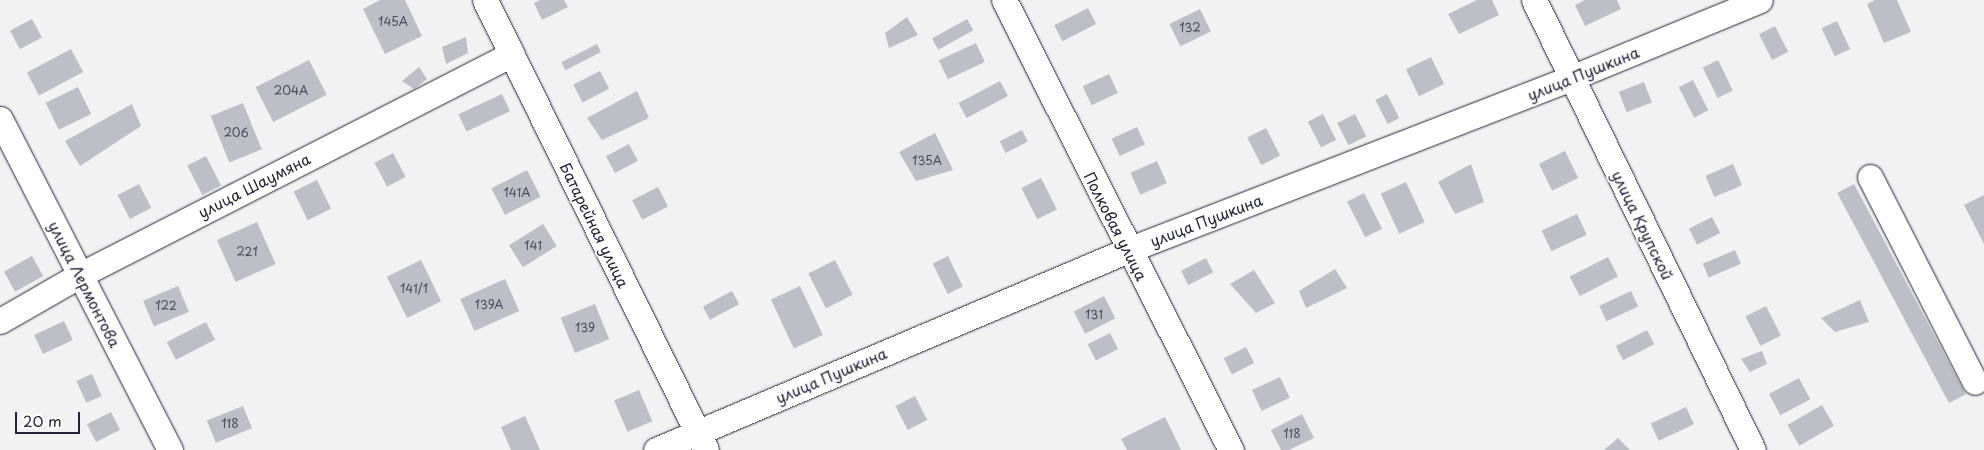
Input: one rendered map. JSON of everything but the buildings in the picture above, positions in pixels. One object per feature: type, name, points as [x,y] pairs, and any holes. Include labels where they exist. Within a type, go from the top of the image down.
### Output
[{"type":"street","name":"Батарейная улица","points":[[485,0],[701,441]]},
{"type":"street","name":"Полковая улица","points":[[1004,0],[1128,250],[1231,450]]},
{"type":"street","name":"улица Крупской","points":[[1534,0],[1752,450]]},
{"type":"street","name":"улица Пушкина","points":[[656,450],[701,441],[1128,250],[1571,78],[1760,0]]},
{"type":"street","name":"улица Шаумяна","points":[[0,322],[80,275],[512,54]]},
{"type":"street","name":"улица Лермонтова","points":[[0,119],[170,450]]},
{"type":"street","points":[[1870,177],[1974,354],[1975,382]]}]
